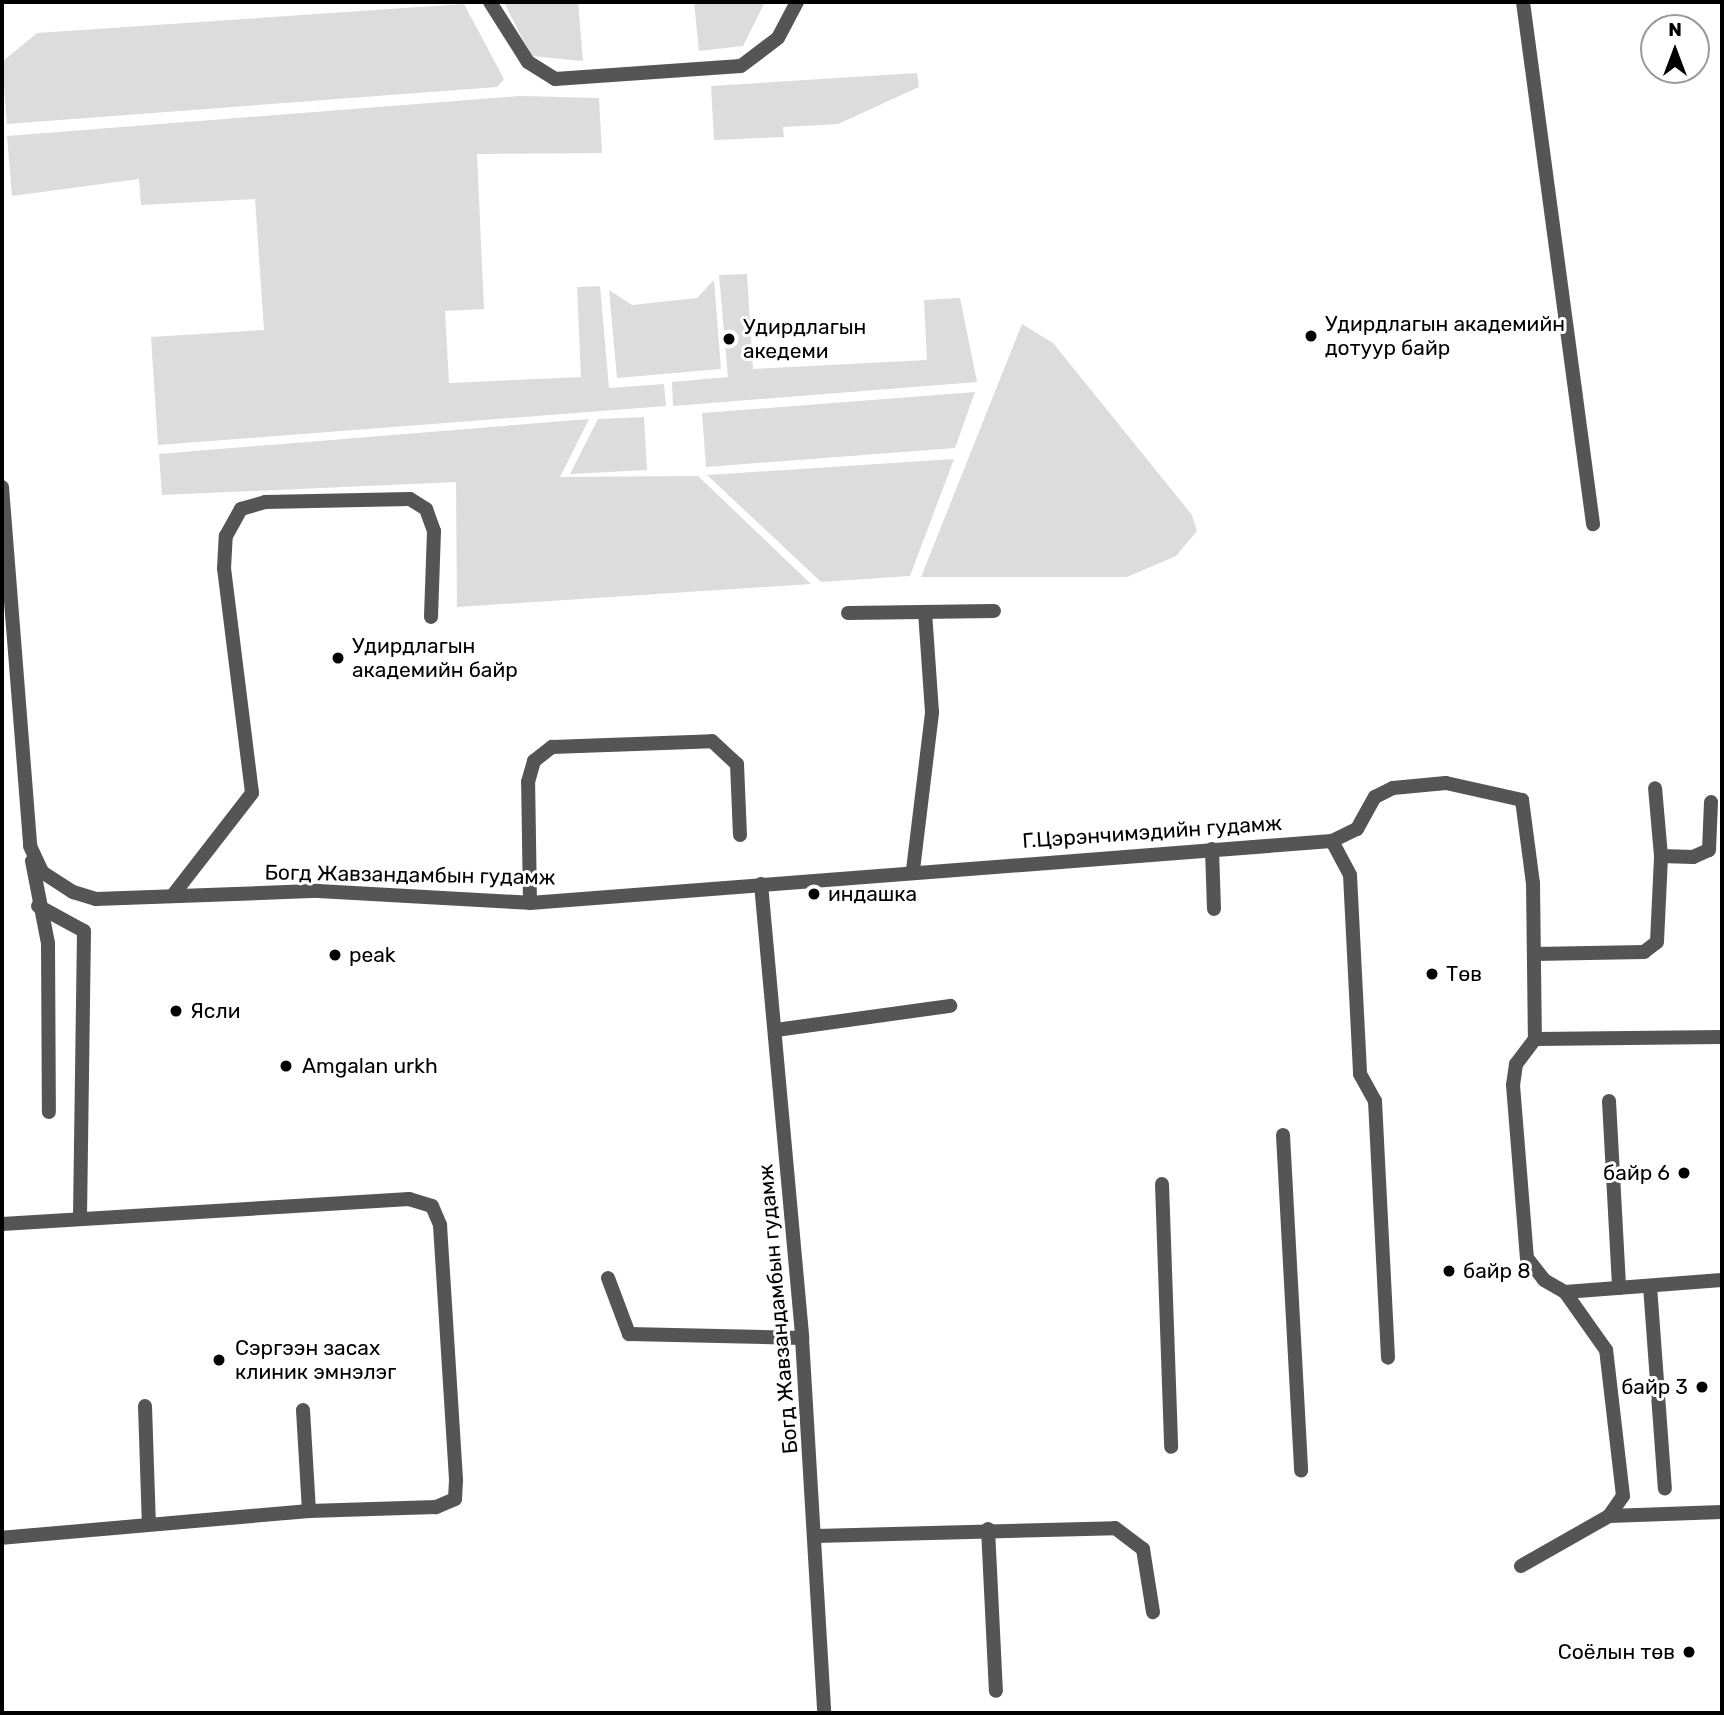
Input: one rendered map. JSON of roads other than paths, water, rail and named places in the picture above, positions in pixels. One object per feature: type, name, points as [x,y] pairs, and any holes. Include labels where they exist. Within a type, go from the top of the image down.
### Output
[{"type":"street","points":[[490,2],[528,62],[555,79],[741,66],[778,38],[797,2]]},
{"type":"street","points":[[1523,2],[1593,524]]},
{"type":"street","name":"Богд Жавзандамбын гудамж","points":[[2,487],[30,846],[42,872],[73,892],[96,899],[318,891],[530,903],[761,884],[803,1338],[824,1713]]},
{"type":"street","points":[[173,895],[252,793],[224,569],[226,536],[241,509],[285,500],[410,499],[426,509],[434,531],[431,617]]},
{"type":"street","points":[[848,613],[994,611]]},
{"type":"street","points":[[913,870],[932,712],[925,612]]},
{"type":"street","points":[[530,903],[529,771],[552,747],[712,741],[737,764],[740,835]]},
{"type":"street","name":"Г.Цэрэнчимэдийн гудамж","points":[[761,884],[913,870],[1332,841],[1357,829],[1375,797],[1393,788],[1446,783],[1522,800],[1534,954]]},
{"type":"street","points":[[1521,1566],[1609,1516],[1623,1496],[1606,1350],[1565,1292],[1544,1280],[1527,1258],[1513,1085],[1516,1064],[1535,1039],[1534,954],[1652,948],[1661,919],[1661,856],[1655,788]]},
{"type":"street","points":[[1661,856],[1693,857],[1709,850],[1711,802]]},
{"type":"street","points":[[1332,841],[1350,875],[1360,1074],[1375,1101],[1388,1358]]},
{"type":"street","points":[[30,846],[38,906],[48,943],[49,1112]]},
{"type":"street","points":[[1212,849],[1214,909]]},
{"type":"street","points":[[38,906],[84,931],[80,1219]]},
{"type":"street","points":[[776,1030],[950,1006]]},
{"type":"street","points":[[1535,1039],[1722,1037]]},
{"type":"street","points":[[1609,1101],[1619,1288]]},
{"type":"street","points":[[1283,1135],[1301,1471]]},
{"type":"street","points":[[1162,1184],[1171,1447]]},
{"type":"street","points":[[2,1224],[409,1199],[432,1206],[440,1225],[455,1499],[436,1507],[309,1511],[2,1538]]},
{"type":"street","points":[[608,1278],[629,1334],[803,1338]]},
{"type":"street","points":[[1565,1292],[1722,1280]]},
{"type":"street","points":[[1650,1286],[1665,1488]]},
{"type":"street","points":[[145,1406],[149,1524]]},
{"type":"street","points":[[303,1410],[309,1511]]},
{"type":"street","points":[[1609,1516],[1722,1512]]},
{"type":"street","points":[[816,1536],[988,1529],[1115,1528],[1131,1534],[1143,1549],[1153,1612]]},
{"type":"street","points":[[988,1529],[996,1691]]},
{"type":"place","name":"Удирдлагын академийн дотуур байр","points":[[1311,336]]},
{"type":"place","name":"Удирдлагын акедеми","points":[[729,339]]},
{"type":"place","name":"Удирдлагын академийн байр","points":[[338,658]]},
{"type":"place","name":"индашка","points":[[814,894]]},
{"type":"place","name":"peak","points":[[335,955]]},
{"type":"place","name":"Төв","points":[[1432,974]]},
{"type":"place","name":"Ясли","points":[[176,1011]]},
{"type":"place","name":"Amgalan urkh","points":[[286,1066]]},
{"type":"place","name":"байр 6","points":[[1684,1173]]},
{"type":"place","name":"байр 8","points":[[1449,1271]]},
{"type":"place","name":"Сэргээн засах клиник эмнэлэг","points":[[219,1360]]},
{"type":"place","name":"байр 3","points":[[1702,1387]]},
{"type":"place","name":"Соёлын төв","points":[[1689,1652]]}]
